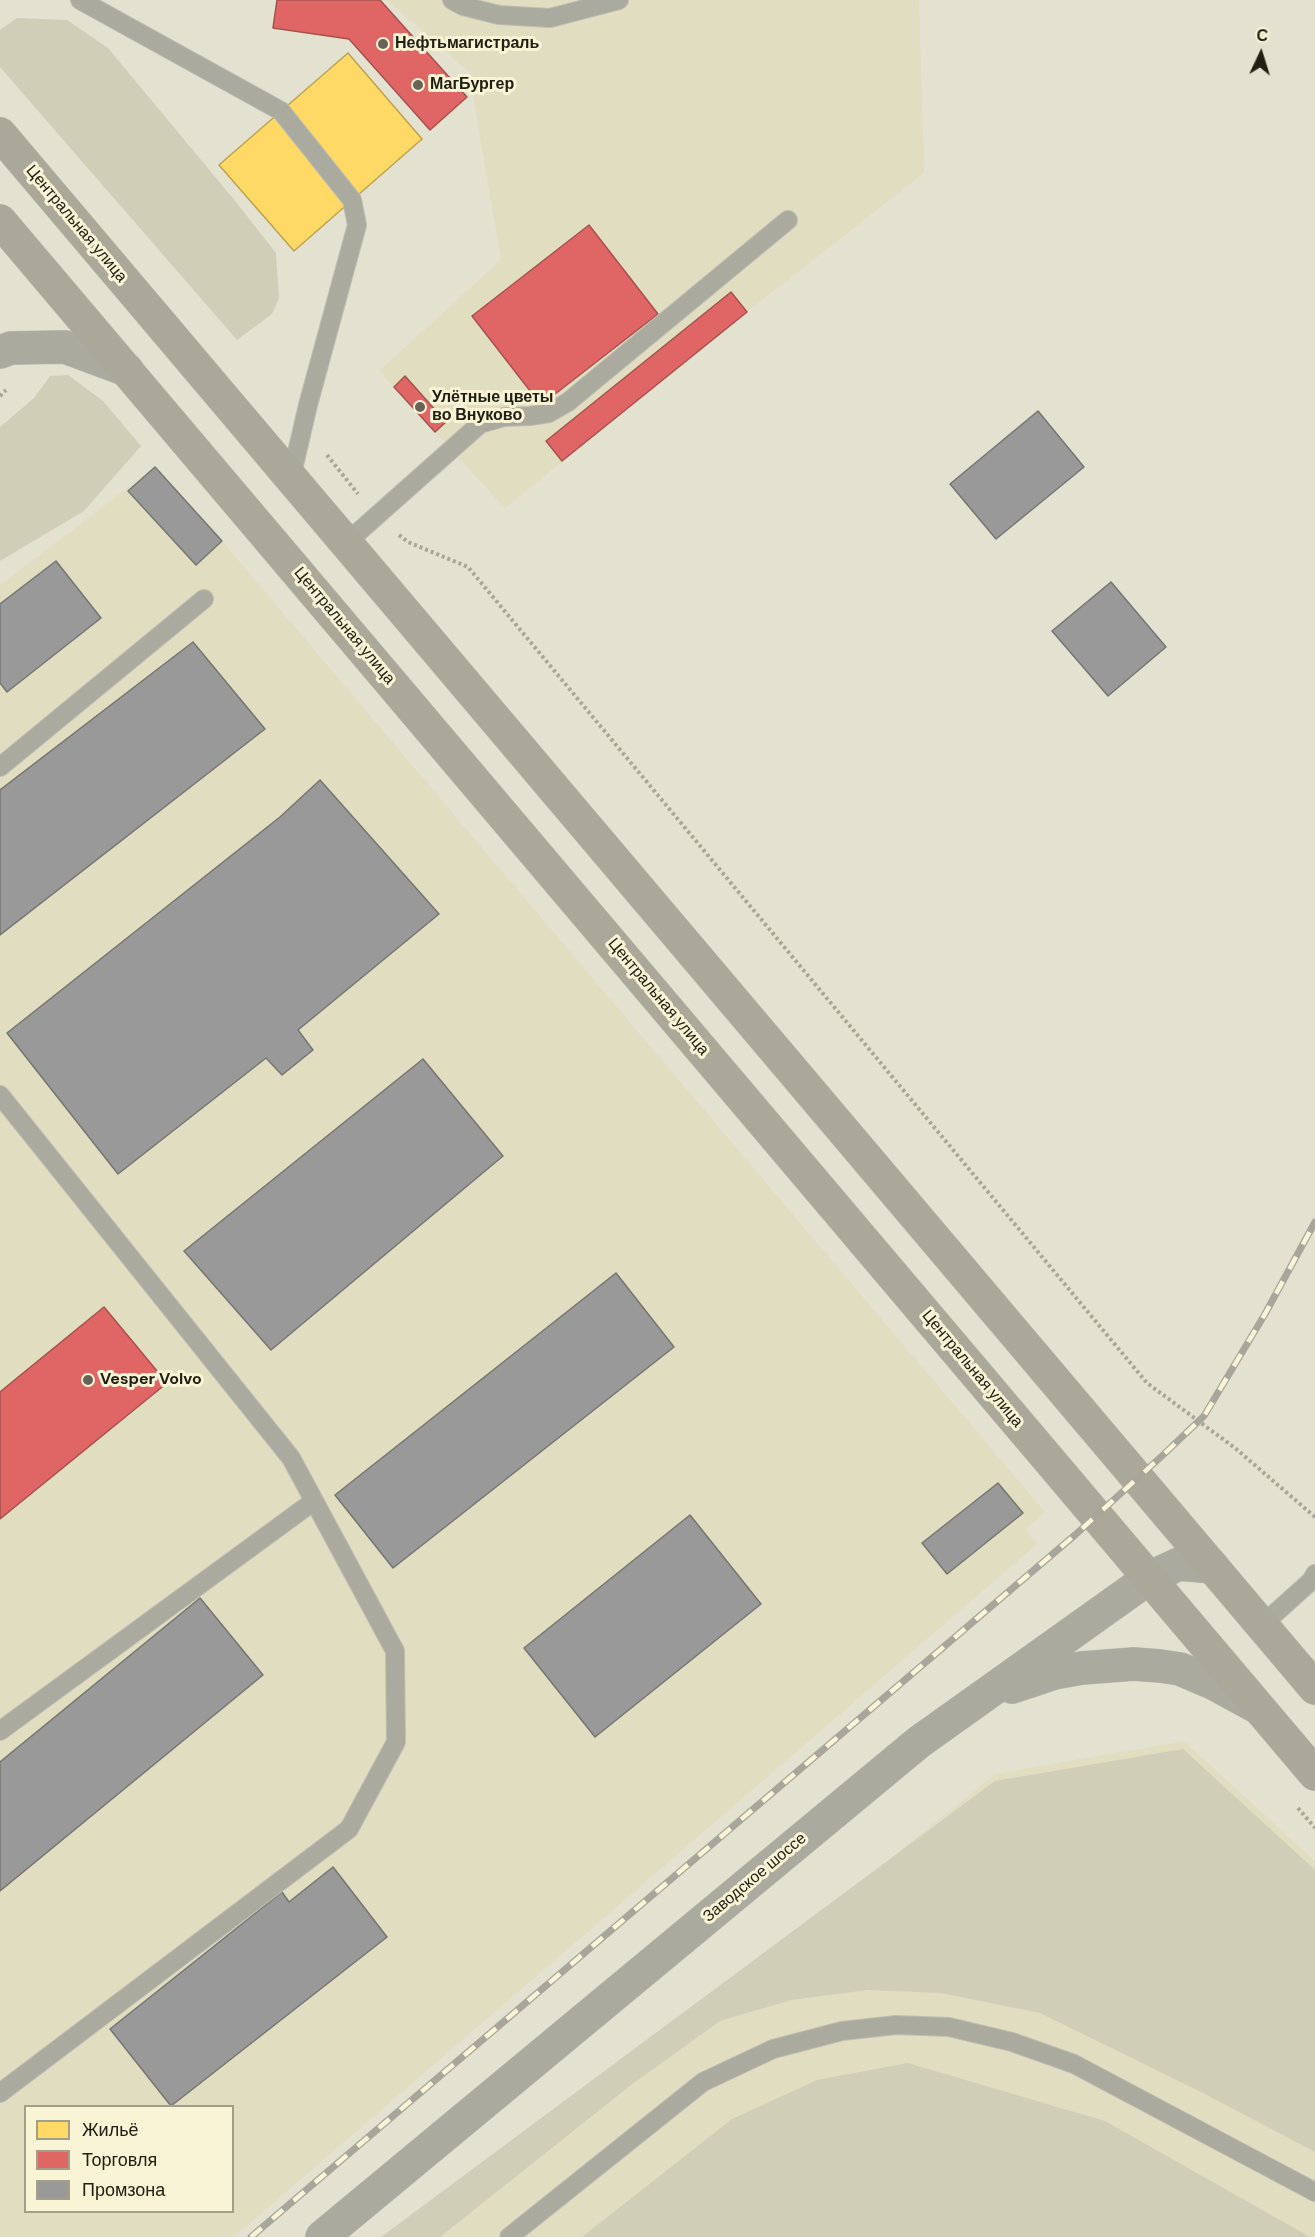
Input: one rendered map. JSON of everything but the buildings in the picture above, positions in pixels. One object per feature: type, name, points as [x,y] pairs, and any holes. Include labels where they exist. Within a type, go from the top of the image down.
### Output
[{"type":"main road","name":"Центральная улица","points":[[0,134],[1315,1688]]},
{"type":"main road","name":"Центральная улица","points":[[0,221],[1315,1774]]},
{"type":"street","points":[[0,352],[11,348],[65,347],[127,370]]},
{"type":"street","name":"Заводское шоссе","points":[[322,2237],[919,1742],[1149,1578],[1179,1564],[1213,1568]]},
{"type":"street","points":[[979,1698],[1054,1673],[1091,1666],[1134,1664],[1180,1669],[1213,1683],[1258,1708]]},
{"type":"lane","points":[[80,0],[281,111],[352,200],[357,225],[291,478]]},
{"type":"lane","points":[[452,0],[462,6],[499,15],[550,18],[619,0]]},
{"type":"lane","points":[[346,543],[480,424],[504,417],[549,413],[568,402],[788,220]]},
{"type":"lane","points":[[0,768],[204,599]]},
{"type":"lane","points":[[0,1095],[291,1458],[395,1651],[396,1742],[349,1828],[0,2092]]},
{"type":"lane","points":[[0,1731],[314,1501]]},
{"type":"lane","points":[[1262,1625],[1311,1581],[1315,1574]]},
{"type":"lane","points":[[509,2237],[703,2082],[773,2049],[842,2031],[896,2025],[950,2027],[1012,2042],[1074,2064],[1315,2192]]},
{"type":"path","points":[[303,425],[376,517],[408,542],[468,567],[1147,1383],[1235,1448],[1315,1517]]},
{"type":"shaded area","points":[[387,0],[919,0],[924,173],[747,312],[505,508],[379,371],[501,260],[469,72]]},
{"type":"shaded area","points":[[17,18],[67,20],[108,48],[276,253],[279,298],[272,314],[237,340],[0,67],[0,30]]},
{"type":"shaded area","points":[[68,375],[103,401],[141,446],[84,511],[0,561],[0,427],[34,398],[50,376]]},
{"type":"shaded area","points":[[155,467],[222,541],[1045,1512],[1026,1529],[1036,1545],[234,2237],[0,2237],[0,585]]},
{"type":"shaded area","points":[[1184,1741],[1315,1861],[1315,2237],[422,2237],[995,1774]]},
{"type":"shaded area","points":[[1183,1749],[1315,1870],[1315,2152],[1205,2094],[1040,2013],[941,1993],[868,1990],[791,2000],[720,2021],[631,2085],[440,2237],[381,2237],[995,1781]]},
{"type":"shaded area","points":[[908,2063],[1105,2121],[1310,2237],[582,2237],[732,2119],[817,2080]]},
{"type":"railway","points":[[251,2237],[1075,1535],[1204,1416],[1265,1314],[1315,1222]]},
{"type":"place","name":"Нефтьмагистраль","points":[[383,44]]},
{"type":"place","name":"МагБургер","points":[[418,85]]},
{"type":"place","name":"Улётные цветы во Внуково","points":[[420,407]]},
{"type":"place","name":"Vesper Volvo","points":[[88,1380]]}]
